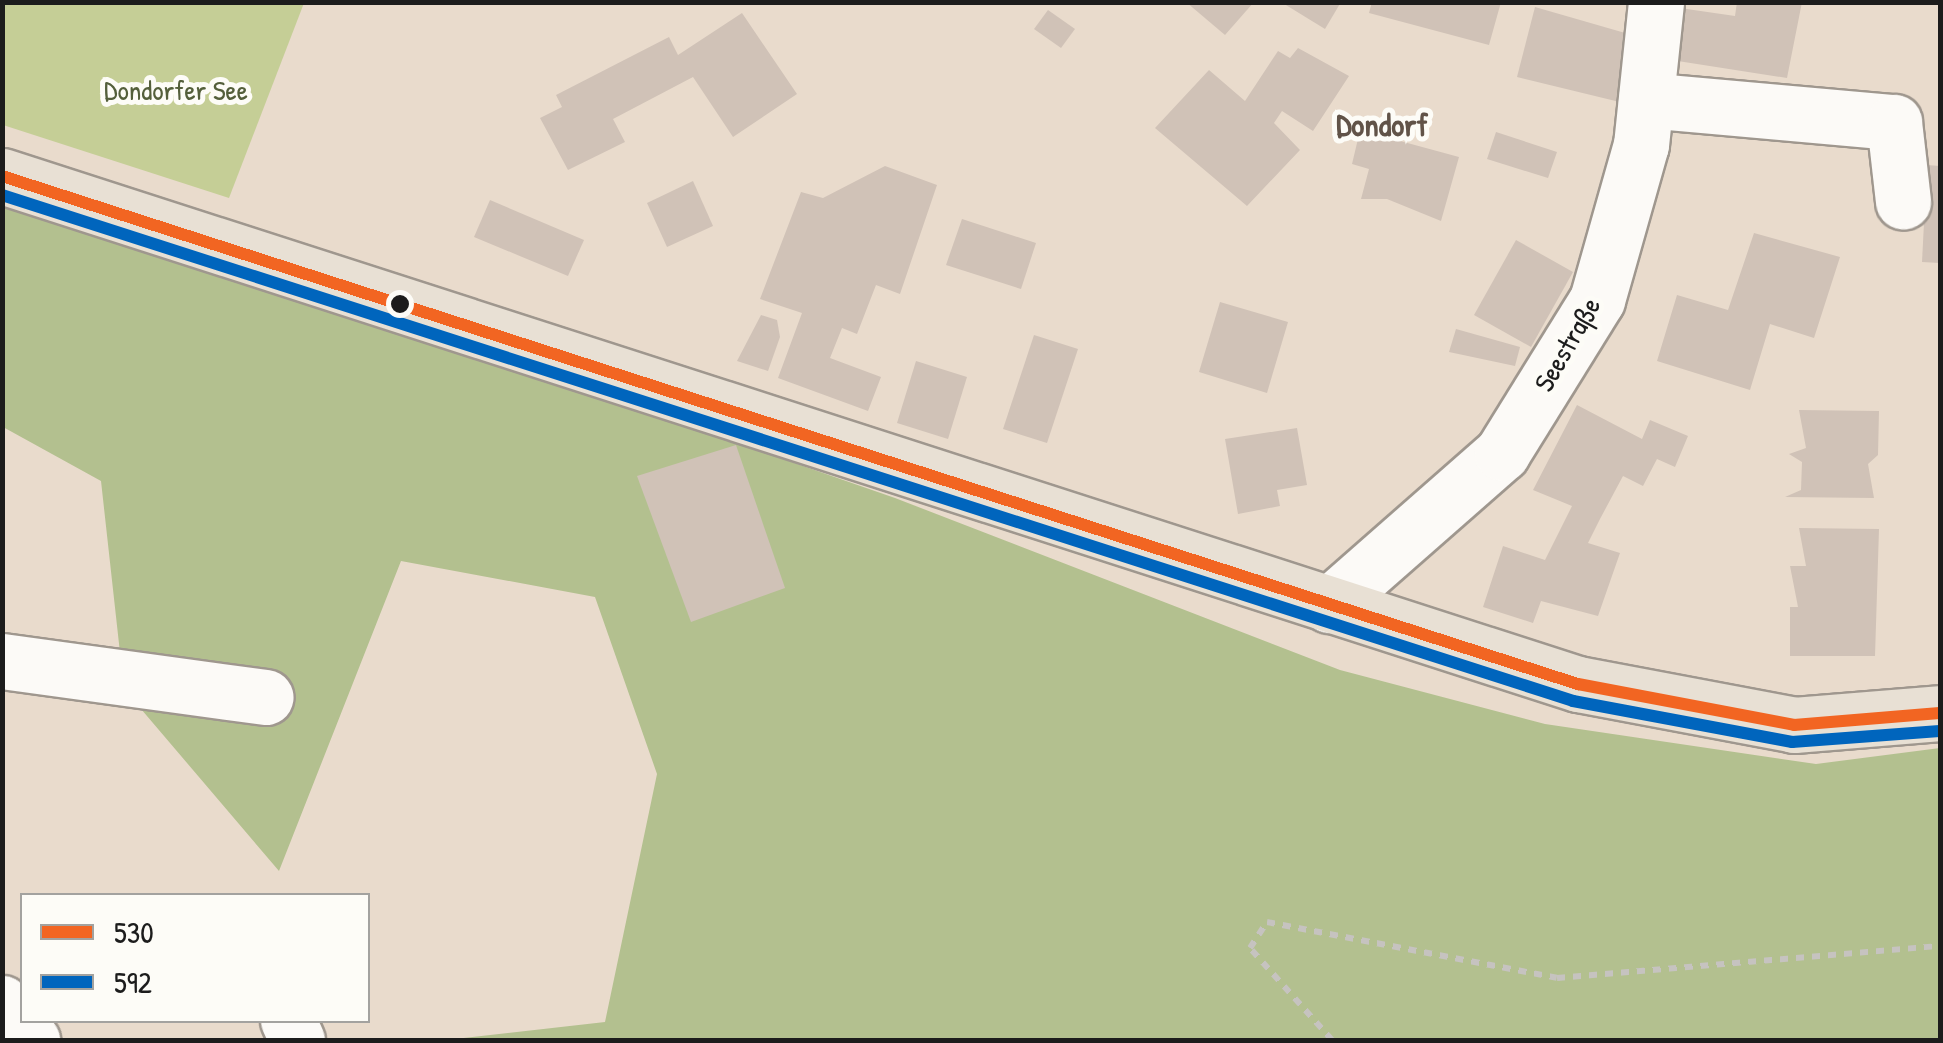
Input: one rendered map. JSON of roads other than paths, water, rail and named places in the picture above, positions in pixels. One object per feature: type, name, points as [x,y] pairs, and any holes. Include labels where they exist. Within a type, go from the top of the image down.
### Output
[{"type":"main road","points":[[2,176],[1329,604],[1651,702],[1794,725],[1940,712]]},
{"type":"street","name":"Seestraße","points":[[1329,604],[1502,453],[1597,300],[1646,100],[1656,2]]},
{"type":"street","points":[[1646,100],[1894,122],[1903,201]]},
{"type":"street","points":[[2,660],[266,698]]},
{"type":"street","points":[[2,1004],[32,1040]]},
{"type":"district","name":"Dondorf","points":[[1382,125]]},
{"type":"park label","name":"Dondorfer See","points":[[176,90]]}]
